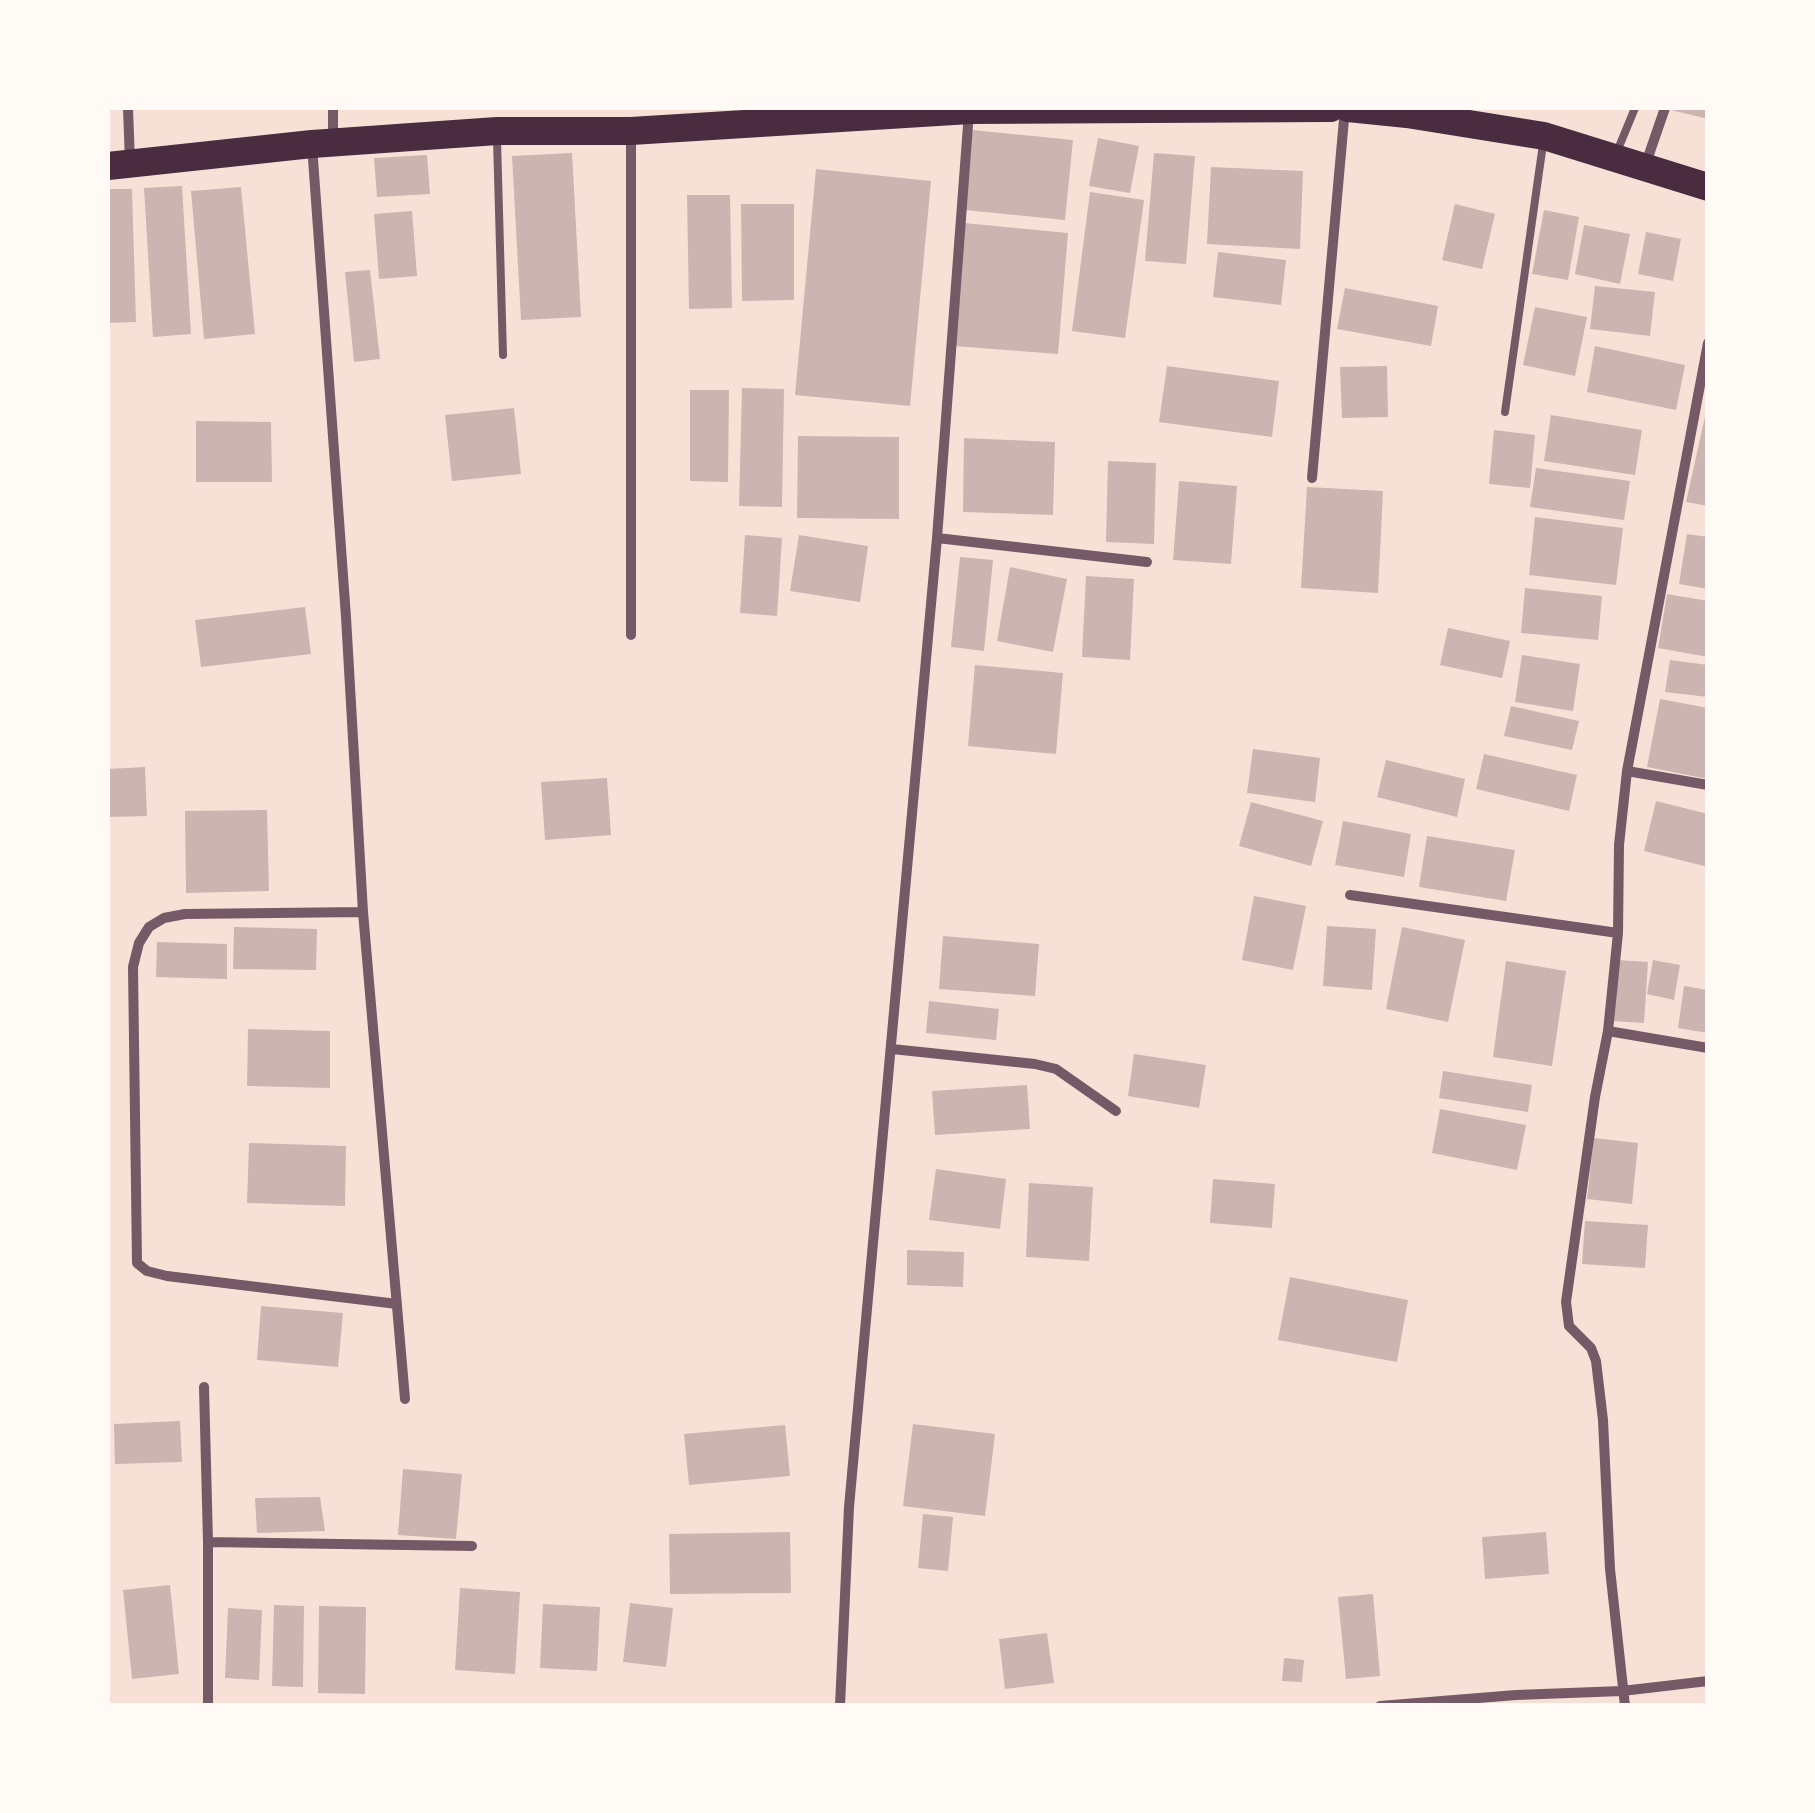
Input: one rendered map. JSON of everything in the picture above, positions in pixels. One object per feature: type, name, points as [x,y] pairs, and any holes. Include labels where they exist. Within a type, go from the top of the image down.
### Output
[{"type":"highway","points":[[119,165],[323,144],[497,132],[631,131],[970,110],[1331,108]]},
{"type":"highway","points":[[1346,108],[1478,116],[1708,186]]},
{"type":"street","points":[[119,165],[128,108]]},
{"type":"street","points":[[333,108],[323,144],[346,617],[363,912],[405,1399]]},
{"type":"street","points":[[1312,478],[1346,108]]},
{"type":"street","points":[[1646,166],[1666,108]]},
{"type":"street","points":[[840,1706],[849,1507],[937,538],[970,110]]},
{"type":"street","points":[[631,131],[631,635]]},
{"type":"street","points":[[1625,1706],[1596,1361],[1591,1348],[1569,1326],[1566,1302],[1608,1030],[1627,770],[1708,343]]},
{"type":"street","points":[[937,538],[1147,562]]},
{"type":"street","points":[[1627,770],[1708,785]]},
{"type":"street","points":[[1350,895],[1618,932]]},
{"type":"street","points":[[363,912],[186,914],[164,918],[149,927],[139,943],[134,967],[136,1263],[167,1276],[397,1304]]},
{"type":"street","points":[[1608,1030],[1708,1048]]},
{"type":"street","points":[[892,1048],[1056,1069],[1116,1111]]},
{"type":"street","points":[[204,1386],[208,1706]]},
{"type":"street","points":[[208,1542],[472,1546]]},
{"type":"street","points":[[1380,1706],[1516,1700],[1708,1680]]},
{"type":"lane","points":[[1615,156],[1635,108]]},
{"type":"lane","points":[[497,132],[504,354]]},
{"type":"lane","points":[[1505,412],[1544,136]]},
{"type":"building","points":[[1708,108],[1708,119],[1667,109]]},
{"type":"building","points":[[972,130],[1073,140],[1065,220],[965,210]]},
{"type":"building","points":[[1098,138],[1139,146],[1130,193],[1089,186]]},
{"type":"building","points":[[572,153],[581,317],[521,320],[512,156]]},
{"type":"building","points":[[1154,153],[1195,156],[1186,264],[1145,261]]},
{"type":"building","points":[[427,155],[430,194],[377,197],[374,158]]},
{"type":"building","points":[[1211,167],[1303,171],[1300,249],[1207,244]]},
{"type":"building","points":[[816,169],[931,181],[910,406],[795,395]]},
{"type":"building","points":[[182,186],[191,334],[153,337],[144,188]]},
{"type":"building","points":[[241,187],[255,334],[204,339],[191,191]]},
{"type":"building","points":[[108,189],[132,189],[136,322],[108,323]]},
{"type":"building","points":[[1090,192],[1144,200],[1125,338],[1072,331]]},
{"type":"building","points":[[687,195],[730,195],[732,308],[689,309]]},
{"type":"building","points":[[741,204],[794,204],[794,300],[742,301]]},
{"type":"building","points":[[1455,204],[1495,214],[1482,269],[1442,260]]},
{"type":"building","points":[[1544,210],[1579,217],[1568,280],[1532,274]]},
{"type":"building","points":[[412,211],[417,276],[379,279],[374,214]]},
{"type":"building","points":[[964,223],[1068,233],[1058,354],[954,346]]},
{"type":"building","points":[[1584,225],[1630,234],[1620,284],[1575,274]]},
{"type":"building","points":[[1646,232],[1681,239],[1673,281],[1638,274]]},
{"type":"building","points":[[1218,252],[1286,260],[1281,305],[1213,297]]},
{"type":"building","points":[[370,270],[380,359],[354,362],[345,272]]},
{"type":"building","points":[[1595,286],[1655,292],[1650,336],[1590,329]]},
{"type":"building","points":[[1345,288],[1438,306],[1431,346],[1337,329]]},
{"type":"building","points":[[1535,307],[1587,317],[1575,376],[1523,365]]},
{"type":"building","points":[[1595,346],[1685,365],[1676,410],[1587,392]]},
{"type":"building","points":[[1167,366],[1279,381],[1272,437],[1159,422]]},
{"type":"building","points":[[1387,366],[1388,417],[1342,418],[1340,367]]},
{"type":"building","points":[[742,388],[784,389],[782,507],[739,506]]},
{"type":"building","points":[[690,390],[729,390],[728,482],[690,481]]},
{"type":"building","points":[[514,408],[521,474],[452,481],[445,415]]},
{"type":"building","points":[[1708,413],[1708,506],[1686,502]]},
{"type":"building","points":[[1551,415],[1642,430],[1635,475],[1544,461]]},
{"type":"building","points":[[196,421],[271,422],[272,482],[196,482]]},
{"type":"building","points":[[1494,430],[1535,435],[1530,488],[1489,484]]},
{"type":"building","points":[[798,436],[899,437],[899,519],[797,518]]},
{"type":"building","points":[[964,438],[1055,442],[1053,515],[963,512]]},
{"type":"building","points":[[1108,461],[1156,463],[1154,544],[1106,542]]},
{"type":"building","points":[[1536,468],[1630,481],[1624,520],[1530,507]]},
{"type":"building","points":[[1179,481],[1237,486],[1231,564],[1173,560]]},
{"type":"building","points":[[1307,487],[1383,491],[1378,593],[1301,588]]},
{"type":"building","points":[[1535,517],[1623,528],[1616,585],[1529,575]]},
{"type":"building","points":[[1687,534],[1708,537],[1708,589],[1679,584]]},
{"type":"building","points":[[745,535],[782,538],[777,616],[740,613]]},
{"type":"building","points":[[799,535],[868,546],[860,602],[790,591]]},
{"type":"building","points":[[960,557],[993,560],[984,651],[951,647]]},
{"type":"building","points":[[1010,567],[1067,579],[1053,652],[997,641]]},
{"type":"building","points":[[1086,576],[1134,579],[1130,660],[1082,657]]},
{"type":"building","points":[[1525,588],[1602,596],[1598,640],[1521,633]]},
{"type":"building","points":[[1667,594],[1708,601],[1708,657],[1658,648]]},
{"type":"building","points":[[305,607],[311,654],[201,667],[195,620]]},
{"type":"building","points":[[1448,628],[1510,641],[1502,678],[1440,665]]},
{"type":"building","points":[[1522,655],[1580,664],[1573,711],[1515,702]]},
{"type":"building","points":[[1670,660],[1708,665],[1708,697],[1665,692]]},
{"type":"building","points":[[975,665],[1063,673],[1056,754],[968,746]]},
{"type":"building","points":[[1660,699],[1708,708],[1708,779],[1647,767]]},
{"type":"building","points":[[1511,706],[1579,721],[1572,750],[1504,736]]},
{"type":"building","points":[[1253,749],[1320,758],[1315,802],[1247,793]]},
{"type":"building","points":[[1484,754],[1577,775],[1569,811],[1476,789]]},
{"type":"building","points":[[1386,760],[1465,779],[1457,817],[1377,797]]},
{"type":"building","points":[[145,767],[147,816],[108,817],[108,769]]},
{"type":"building","points":[[607,778],[611,835],[545,840],[541,782]]},
{"type":"building","points":[[1656,801],[1708,814],[1708,867],[1644,851]]},
{"type":"building","points":[[1251,802],[1323,821],[1311,866],[1239,846]]},
{"type":"building","points":[[267,810],[269,891],[186,893],[185,811]]},
{"type":"building","points":[[1343,821],[1411,834],[1404,877],[1335,865]]},
{"type":"building","points":[[1427,836],[1515,850],[1506,901],[1419,887]]},
{"type":"building","points":[[1254,896],[1306,906],[1293,970],[1242,960]]},
{"type":"building","points":[[1327,926],[1376,929],[1372,990],[1323,986]]},
{"type":"building","points":[[234,927],[317,929],[316,970],[233,969]]},
{"type":"building","points":[[1402,927],[1465,940],[1448,1022],[1386,1009]]},
{"type":"building","points":[[943,936],[1039,944],[1035,996],[939,989]]},
{"type":"building","points":[[157,942],[227,944],[227,979],[156,977]]},
{"type":"building","points":[[1617,960],[1648,962],[1644,1023],[1613,1021]]},
{"type":"building","points":[[1653,960],[1680,965],[1674,1000],[1647,994]]},
{"type":"building","points":[[1506,961],[1566,971],[1552,1066],[1493,1057]]},
{"type":"building","points":[[1684,986],[1708,990],[1708,1033],[1678,1028]]},
{"type":"building","points":[[929,1001],[999,1009],[996,1040],[926,1033]]},
{"type":"building","points":[[248,1029],[330,1031],[330,1088],[247,1086]]},
{"type":"building","points":[[1134,1054],[1206,1065],[1199,1108],[1128,1096]]},
{"type":"building","points":[[1443,1071],[1532,1085],[1528,1112],[1439,1098]]},
{"type":"building","points":[[1027,1085],[1030,1129],[935,1135],[932,1091]]},
{"type":"building","points":[[1440,1109],[1526,1125],[1517,1170],[1432,1153]]},
{"type":"building","points":[[1594,1138],[1638,1143],[1632,1204],[1587,1199]]},
{"type":"building","points":[[249,1143],[346,1146],[345,1206],[247,1203]]},
{"type":"building","points":[[936,1169],[1006,1179],[1000,1229],[929,1220]]},
{"type":"building","points":[[1213,1179],[1275,1184],[1272,1228],[1210,1223]]},
{"type":"building","points":[[1029,1183],[1093,1187],[1089,1261],[1026,1257]]},
{"type":"building","points":[[1585,1221],[1648,1225],[1645,1268],[1582,1264]]},
{"type":"building","points":[[907,1250],[964,1252],[963,1287],[907,1285]]},
{"type":"building","points":[[1290,1277],[1408,1300],[1397,1362],[1278,1340]]},
{"type":"building","points":[[261,1306],[343,1313],[338,1367],[257,1360]]},
{"type":"building","points":[[180,1421],[182,1462],[115,1464],[114,1424]]},
{"type":"building","points":[[913,1424],[995,1434],[985,1516],[903,1506]]},
{"type":"building","points":[[785,1425],[790,1476],[689,1485],[684,1434]]},
{"type":"building","points":[[403,1469],[462,1474],[456,1539],[398,1535]]},
{"type":"building","points":[[320,1497],[325,1531],[257,1533],[255,1498]]},
{"type":"building","points":[[923,1514],[953,1517],[948,1571],[918,1568]]},
{"type":"building","points":[[790,1532],[791,1593],[670,1594],[669,1534]]},
{"type":"building","points":[[1546,1532],[1549,1574],[1485,1579],[1482,1537]]},
{"type":"building","points":[[170,1585],[179,1674],[132,1679],[123,1590]]},
{"type":"building","points":[[460,1588],[520,1592],[515,1674],[455,1670]]},
{"type":"building","points":[[1373,1594],[1380,1676],[1346,1679],[1338,1597]]},
{"type":"building","points":[[630,1603],[673,1608],[666,1667],[623,1662]]},
{"type":"building","points":[[543,1604],[600,1607],[597,1671],[540,1668]]},
{"type":"building","points":[[274,1605],[304,1606],[303,1687],[272,1686]]},
{"type":"building","points":[[319,1606],[366,1607],[365,1694],[318,1693]]},
{"type":"building","points":[[228,1608],[262,1610],[259,1680],[225,1678]]},
{"type":"building","points":[[1047,1633],[1054,1683],[1005,1689],[999,1639]]},
{"type":"building","points":[[1284,1658],[1304,1660],[1302,1682],[1282,1681]]}]
